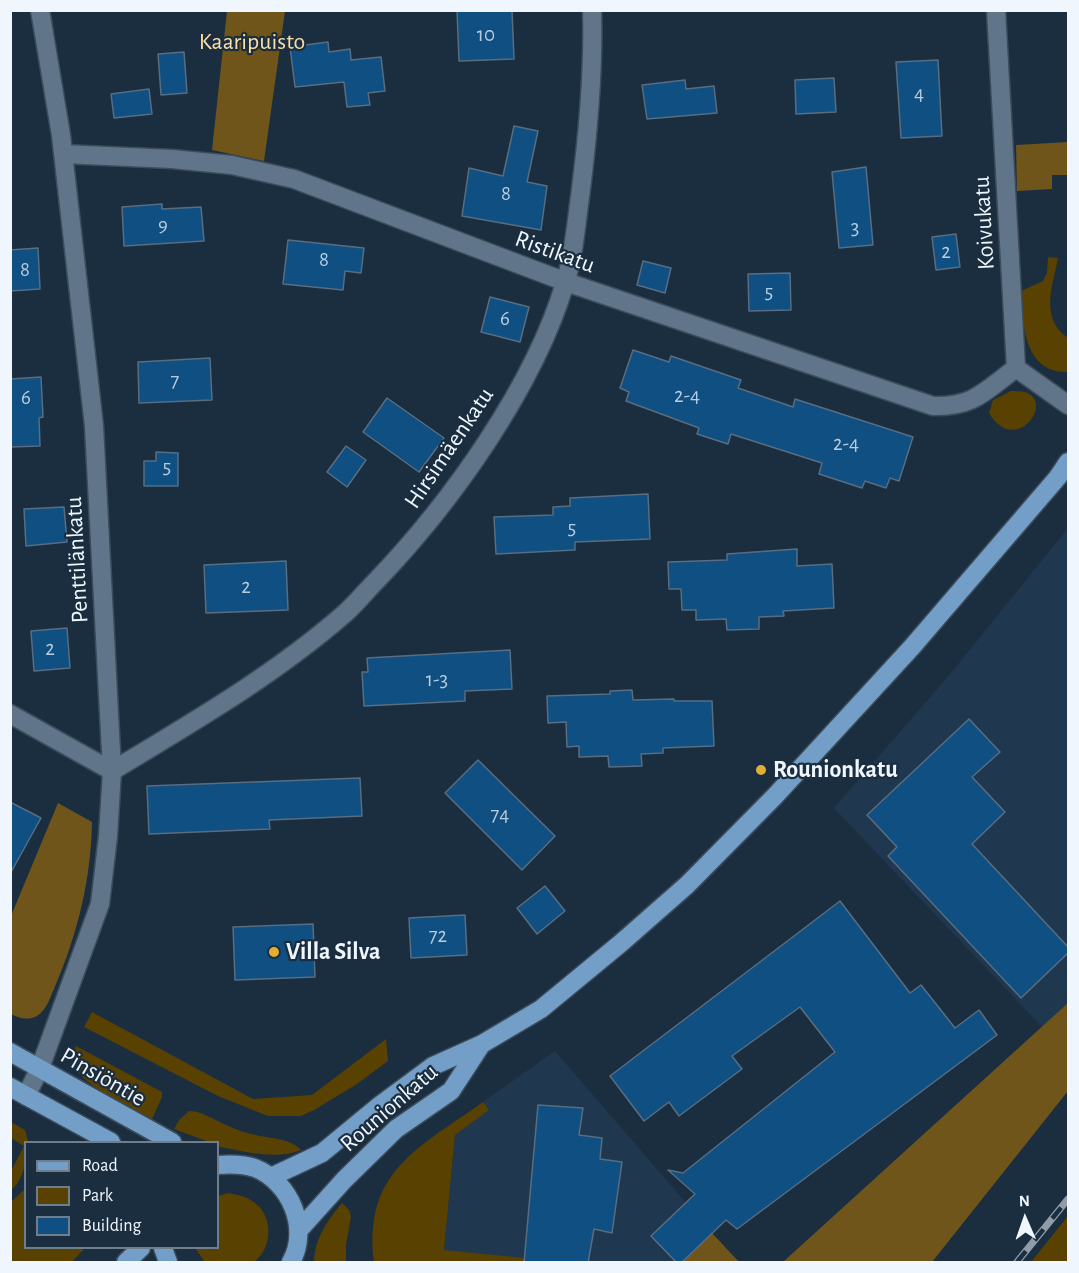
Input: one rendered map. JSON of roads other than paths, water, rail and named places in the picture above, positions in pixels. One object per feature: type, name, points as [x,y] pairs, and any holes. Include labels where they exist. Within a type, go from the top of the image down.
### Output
[{"type":"main road","name":"Rounionkatu","points":[[271,1177],[322,1153],[379,1106],[434,1066],[482,1044],[541,1009],[687,885],[775,796],[912,647],[1058,477],[1068,462]]},
{"type":"main road","name":"Rounionkatu","points":[[299,1230],[344,1180],[396,1129],[451,1091],[482,1044]]},
{"type":"main road","name":"Pinsiöntie","points":[[10,1052],[168,1141]]},
{"type":"main road","points":[[18,1091],[107,1141]]},
{"type":"main road","points":[[219,1165],[236,1164],[254,1168],[271,1177],[285,1192],[295,1210],[299,1230],[294,1260]]},
{"type":"main road","points":[[126,1263],[140,1249]]},
{"type":"street","name":"Penttilänkatu","points":[[18,1091],[40,1068],[100,904],[108,836],[112,771],[94,426],[63,154],[40,10]]},
{"type":"street","name":"Hirsimäenkatu","points":[[112,771],[208,713],[294,653],[344,614],[418,536],[498,422],[524,379],[566,282],[589,134],[593,51],[592,10]]},
{"type":"street","name":"Koivukatu","points":[[996,10],[1016,368]]},
{"type":"street","name":"Ristikatu","points":[[63,154],[172,159],[232,165],[294,179],[566,282],[933,406],[966,403],[1016,368]]},
{"type":"street","points":[[1016,368],[1068,405]]},
{"type":"street","points":[[10,714],[112,771]]},
{"type":"railway","points":[[1017,1262],[1068,1199]]},
{"type":"place","name":"Rounionkatu","points":[[761,770]]},
{"type":"place","name":"Villa Silva","points":[[274,952]]},
{"type":"park label","name":"Kaaripuisto","points":[[252,42]]}]
